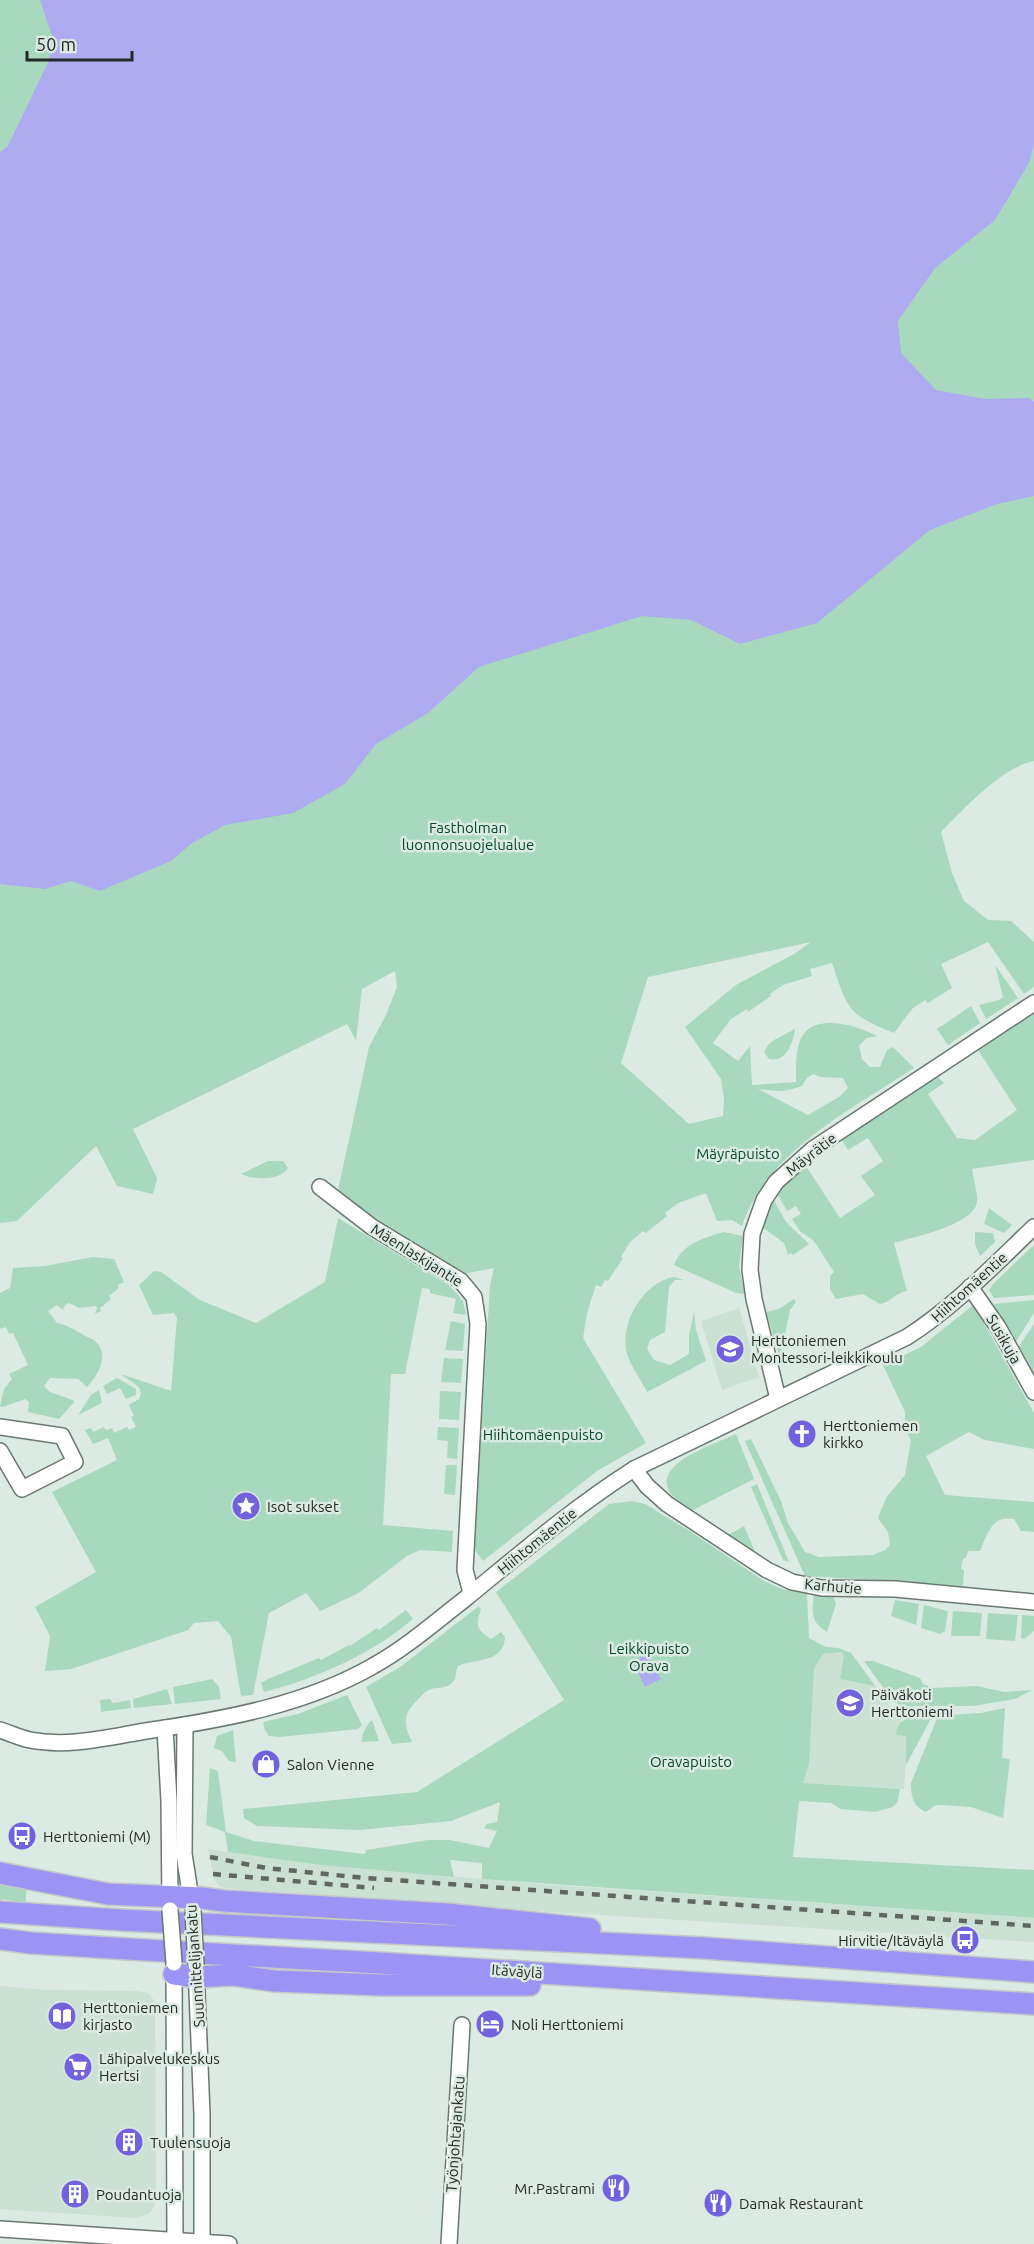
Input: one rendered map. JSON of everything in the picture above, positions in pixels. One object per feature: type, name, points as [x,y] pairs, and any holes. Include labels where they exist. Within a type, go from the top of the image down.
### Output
[{"type":"highway","points":[[0,1873],[170,1904],[447,1914],[646,1935],[704,1948]]},
{"type":"highway","points":[[0,1912],[120,1920],[704,1948],[1034,1972]]},
{"type":"highway","name":"Itäväylä","points":[[0,1939],[122,1949],[1034,2004]]},
{"type":"highway","points":[[174,1969],[274,1981],[381,1985],[582,1986],[626,1990],[704,1983]]},
{"type":"street","name":"Mäyrätie","points":[[778,1399],[754,1299],[750,1270],[753,1234],[764,1200],[776,1182],[813,1149],[1034,1003]]},
{"type":"street","name":"Mäenlaskijantie","points":[[320,1187],[372,1227],[461,1281],[474,1297],[478,1324],[465,1570],[471,1593]]},
{"type":"street","name":"Hiihtomäentie","points":[[0,1730],[30,1740],[84,1741],[185,1725],[292,1701],[355,1676],[393,1654],[599,1491],[634,1469],[907,1336],[942,1312],[1034,1227]]},
{"type":"street","name":"Susikuja","points":[[970,1287],[998,1327],[1034,1392]]},
{"type":"street","points":[[0,1427],[62,1436],[75,1462],[22,1489],[0,1451]]},
{"type":"street","name":"Karhutie","points":[[634,1469],[667,1504],[767,1570],[792,1582],[822,1588],[895,1589],[1034,1602]]},
{"type":"street","name":"Suunnittelijankatu","points":[[185,1725],[184,1854],[192,1905],[197,1971],[202,2114],[202,2243]]},
{"type":"street","name":"Suunnittelijankatu","points":[[165,1728],[174,1969],[175,2242]]},
{"type":"street","name":"Työnjohtajankatu","points":[[448,2244],[462,2025]]},
{"type":"street","points":[[0,2229],[230,2244]]},
{"type":"shaded area","points":[[40,0],[1034,0],[1034,145],[1029,163],[995,220],[935,268],[898,321],[901,353],[936,390],[985,399],[1029,398],[1034,402],[1034,496],[997,504],[930,530],[817,623],[740,644],[691,620],[642,616],[479,667],[428,713],[376,744],[345,784],[293,813],[225,825],[192,843],[171,861],[100,891],[71,881],[45,889],[0,884],[0,152],[8,146],[49,60],[53,39]]},
{"type":"shaded area","name":"Herttoniemen Montessori-leikkikoulu","points":[[739,1308],[759,1377],[722,1390],[701,1321]]},
{"type":"shaded area","name":"Päiväkoti Herttoniemi","points":[[838,1648],[851,1653],[908,1730],[904,1789],[803,1783],[809,1765],[814,1669],[823,1654]]},
{"type":"shaded area","points":[[648,1654],[661,1679],[645,1687],[633,1662]]},
{"type":"shaded area","points":[[208,1849],[321,1865],[538,1884],[1034,1918],[1034,1942],[535,1911],[225,1888],[219,1886],[214,1879]]},
{"type":"shaded area","name":"Lähipalvelukeskus Hertsi","points":[[0,1986],[46,1990],[137,1991],[148,1993],[153,1999],[155,2007],[156,2199],[153,2209],[148,2214],[136,2218],[0,2209]]},
{"type":"green space","points":[[0,0],[1034,0],[1034,761],[1010,771],[997,780],[941,832],[952,873],[964,901],[988,920],[1011,921],[1034,942],[1034,987],[1024,994],[988,942],[941,964],[952,988],[928,1003],[925,1000],[912,1009],[894,1033],[867,1021],[851,1008],[846,1001],[832,963],[810,969],[812,976],[783,985],[748,1012],[747,1009],[731,1019],[713,1043],[738,1061],[750,1046],[752,1085],[796,1082],[797,1051],[800,1040],[809,1028],[818,1024],[849,1025],[877,1036],[866,1038],[859,1046],[862,1059],[870,1067],[880,1067],[887,1050],[893,1047],[914,1068],[839,1116],[791,1154],[770,1176],[754,1200],[742,1226],[732,1220],[717,1221],[706,1193],[678,1203],[665,1213],[667,1216],[646,1233],[643,1231],[630,1242],[608,1281],[605,1280],[601,1287],[596,1285],[587,1313],[583,1338],[646,1443],[597,1471],[483,1561],[474,1549],[490,1286],[494,1268],[463,1274],[385,1228],[337,1195],[369,1047],[386,1015],[397,987],[395,971],[362,989],[356,1041],[347,1024],[133,1129],[157,1178],[153,1194],[117,1186],[96,1146],[17,1221],[0,1223]],"holes":[[[811,942],[794,954],[736,985],[685,1027],[721,1079],[724,1100],[723,1116],[689,1124],[621,1063],[648,977]],[[813,1074],[821,1077],[843,1078],[848,1088],[839,1097],[808,1115],[758,1089],[790,1090],[802,1086]]]},
{"type":"green space","points":[[995,965],[1018,998],[986,1019],[979,1005],[1003,997]]},
{"type":"green space","points":[[971,1006],[980,1023],[948,1045],[937,1029]]},
{"type":"green space","points":[[1034,1008],[1034,1160],[972,1169],[977,1198],[973,1210],[942,1229],[894,1243],[907,1291],[880,1304],[863,1294],[836,1299],[830,1289],[830,1276],[834,1272],[814,1241],[800,1231],[792,1219],[801,1214],[796,1206],[787,1211],[777,1193],[787,1178],[804,1163],[840,1218],[875,1195],[861,1176],[883,1161],[868,1138],[848,1150],[840,1137],[935,1074],[944,1083],[928,1094],[957,1138],[975,1140],[1017,1110],[976,1047]]},
{"type":"green space","points":[[795,1029],[788,1051],[780,1058],[769,1059],[764,1052],[768,1045]]},
{"type":"green space","points":[[268,1161],[283,1161],[288,1168],[279,1175],[266,1178],[241,1174]]},
{"type":"green space","points":[[773,1199],[786,1222],[809,1244],[793,1255],[791,1253],[788,1255],[784,1243],[762,1227]]},
{"type":"green space","points":[[989,1208],[1012,1225],[1004,1233],[984,1224]]},
{"type":"green space","points":[[338,1218],[450,1286],[463,1301],[466,1315],[453,1313],[456,1299],[430,1293],[430,1289],[422,1288],[405,1374],[391,1374],[383,1525],[453,1531],[452,1552],[420,1550],[407,1556],[357,1594],[320,1611],[306,1593],[269,1613],[253,1695],[241,1696],[231,1637],[218,1621],[194,1623],[188,1630],[71,1669],[45,1671],[50,1636],[35,1607],[96,1572],[52,1492],[117,1460],[108,1438],[93,1444],[85,1430],[91,1428],[93,1432],[104,1427],[106,1430],[112,1428],[114,1433],[127,1427],[129,1430],[136,1427],[129,1405],[139,1399],[140,1390],[136,1384],[121,1374],[171,1391],[177,1318],[174,1313],[153,1315],[139,1285],[154,1271],[161,1272],[200,1300],[256,1323],[325,1282]]},
{"type":"green space","points":[[724,1232],[743,1236],[739,1267],[745,1294],[736,1293],[674,1265],[682,1252],[694,1243]]},
{"type":"green space","points":[[975,1232],[993,1233],[995,1242],[980,1256],[975,1244]]},
{"type":"green space","points":[[1034,1245],[1034,1295],[994,1298],[989,1290],[993,1284]]},
{"type":"green space","points":[[93,1257],[114,1259],[124,1282],[118,1285],[119,1288],[109,1296],[111,1299],[100,1308],[101,1311],[95,1314],[96,1306],[79,1308],[69,1303],[63,1310],[57,1305],[48,1311],[57,1323],[92,1339],[100,1347],[101,1365],[95,1377],[87,1387],[78,1379],[50,1378],[44,1386],[50,1392],[74,1402],[59,1419],[28,1412],[29,1402],[25,1399],[0,1406],[4,1389],[12,1379],[9,1374],[28,1365],[13,1333],[9,1334],[6,1327],[0,1329],[0,1293],[10,1288],[13,1268],[45,1266]]},
{"type":"green space","points":[[674,1277],[684,1280],[675,1280],[669,1287],[665,1332],[650,1340],[647,1349],[654,1360],[670,1365],[689,1354],[689,1335],[694,1312],[696,1330],[706,1361],[647,1392],[627,1354],[625,1342],[627,1330],[630,1318],[643,1296],[652,1287]]},
{"type":"green space","points":[[794,1299],[796,1302],[790,1310],[780,1358],[766,1312],[779,1309]]},
{"type":"green space","points":[[1034,1300],[1034,1313],[1015,1343],[994,1304]]},
{"type":"green space","points":[[972,1306],[975,1307],[1034,1413],[1034,1449],[985,1440],[969,1432],[926,1456],[945,1495],[1034,1502],[1034,1532],[1021,1531],[1014,1519],[1000,1520],[995,1523],[988,1532],[980,1551],[968,1551],[966,1558],[963,1559],[961,1569],[964,1570],[963,1586],[805,1576],[745,1441],[751,1439],[781,1501],[788,1523],[805,1552],[819,1557],[873,1555],[885,1550],[890,1545],[888,1532],[878,1518],[886,1498],[905,1475],[911,1440],[905,1429],[905,1412],[883,1365],[921,1347]]},
{"type":"green space","points":[[451,1321],[465,1324],[463,1351],[445,1350]]},
{"type":"green space","points":[[1034,1324],[1034,1376],[1033,1377],[1017,1349]]},
{"type":"green space","points":[[444,1358],[463,1359],[461,1383],[441,1382]]},
{"type":"green space","points":[[117,1378],[136,1389],[136,1395],[126,1399],[120,1388],[107,1394],[103,1386]]},
{"type":"green space","points":[[99,1390],[102,1403],[78,1415],[91,1395]]},
{"type":"green space","points":[[440,1391],[461,1392],[459,1420],[439,1419]]},
{"type":"green space","points":[[438,1427],[459,1428],[457,1459],[447,1458],[448,1441],[437,1440]]},
{"type":"green space","points":[[736,1434],[754,1479],[693,1510],[674,1497],[667,1486],[668,1475],[675,1466],[686,1457]]},
{"type":"green space","points":[[446,1465],[457,1465],[455,1495],[444,1494]]},
{"type":"green space","points":[[757,1484],[789,1562],[783,1560],[751,1487]]},
{"type":"green space","name":"Oravapuisto","points":[[632,1501],[645,1504],[764,1581],[782,1589],[807,1594],[809,1638],[826,1647],[838,1648],[851,1653],[875,1686],[840,1679],[844,1655],[841,1652],[823,1654],[814,1669],[809,1765],[803,1783],[900,1789],[897,1803],[893,1807],[875,1812],[841,1809],[831,1803],[799,1801],[793,1857],[1034,1870],[1034,1918],[482,1879],[482,1863],[450,1860],[454,1877],[321,1865],[228,1852],[225,1832],[206,1825],[210,1768],[218,1771],[226,1832],[254,1841],[365,1854],[366,1850],[428,1840],[450,1840],[489,1848],[497,1831],[484,1828],[487,1824],[497,1822],[500,1802],[451,1821],[360,1830],[257,1826],[244,1818],[243,1809],[417,1792],[564,1700],[496,1592],[609,1504]]},
{"type":"green space","points":[[744,1526],[756,1554],[728,1535]]},
{"type":"green space","points":[[814,1594],[833,1595],[836,1604],[827,1632],[821,1628],[813,1616]]},
{"type":"green space","points":[[895,1600],[919,1604],[916,1625],[891,1616]]},
{"type":"green space","points":[[924,1605],[948,1611],[945,1631],[940,1634],[921,1628]]},
{"type":"green space","points":[[479,1606],[481,1610],[478,1620],[480,1630],[491,1639],[501,1632],[505,1637],[503,1646],[494,1656],[458,1666],[455,1679],[449,1685],[425,1692],[407,1714],[406,1724],[412,1742],[392,1744],[366,1687],[400,1667]]},
{"type":"green space","points":[[406,1610],[413,1619],[379,1644],[324,1672],[264,1692],[261,1683],[350,1646],[377,1628],[379,1630]]},
{"type":"green space","points":[[953,1611],[982,1613],[980,1636],[951,1636]]},
{"type":"green space","points":[[988,1613],[1018,1615],[1015,1641],[986,1639]]},
{"type":"green space","points":[[1022,1615],[1034,1616],[1034,1631],[1024,1639],[1021,1638]]},
{"type":"green space","points":[[864,1661],[873,1661],[920,1678],[923,1684],[933,1688],[976,1686],[1005,1692],[1032,1690],[1015,1699],[973,1706],[901,1706],[890,1697]]},
{"type":"green space","points":[[212,1679],[219,1687],[221,1699],[175,1704],[173,1687]]},
{"type":"green space","points":[[167,1689],[172,1704],[134,1708],[133,1699]]},
{"type":"green space","points":[[347,1695],[362,1725],[358,1729],[280,1737],[269,1736],[265,1730],[263,1722],[298,1714]]},
{"type":"green space","points":[[110,1699],[113,1703],[130,1700],[131,1708],[101,1712],[100,1700]]},
{"type":"green space","points":[[1005,1708],[1002,1758],[1010,1759],[1003,1818],[971,1807],[936,1805],[926,1812],[918,1807],[912,1797],[911,1783],[938,1716],[980,1713]]},
{"type":"green space","points":[[932,1713],[906,1765],[906,1736],[896,1735],[897,1729],[904,1720]]},
{"type":"green space","points":[[372,1720],[379,1741],[362,1742],[364,1730]]},
{"type":"green space","points":[[233,1730],[236,1762],[229,1761],[222,1751],[214,1748],[217,1736]]},
{"type":"green space","points":[[0,1881],[26,1884],[26,1904],[3,1899],[3,1903],[0,1903]]},
{"type":"railway","points":[[210,1857],[266,1868],[365,1878],[1034,1926]]},
{"type":"railway","points":[[213,1874],[374,1888]]},
{"type":"place","name":"Herttoniemen Montessori-leikkikoulu","points":[[730,1349]]},
{"type":"place","name":"Herttoniemen kirkko","points":[[802,1434]]},
{"type":"place","name":"Isot sukset","points":[[246,1506]]},
{"type":"place","name":"Päiväkoti Herttoniemi","points":[[850,1703]]},
{"type":"place","name":"Salon Vienne","points":[[266,1764]]},
{"type":"place","name":"Herttoniemi (M)","points":[[22,1836]]},
{"type":"place","name":"Hirvitie/Itäväylä","points":[[965,1940]]},
{"type":"place","name":"Herttoniemen kirjasto","points":[[62,2016]]},
{"type":"place","name":"Noli Herttoniemi","points":[[490,2024]]},
{"type":"place","name":"Lähipalvelukeskus Hertsi","points":[[78,2067]]},
{"type":"place","name":"Tuulensuoja","points":[[129,2142]]},
{"type":"place","name":"Mr.Pastrami","points":[[616,2188]]},
{"type":"place","name":"Poudantuoja","points":[[75,2194]]},
{"type":"place","name":"Damak Restaurant","points":[[718,2203]]},
{"type":"park label","name":"Fastholman luonnonsuojelualue","points":[[468,836]]},
{"type":"park label","name":"Mäyräpuisto","points":[[738,1153]]},
{"type":"park label","name":"Hiihtomäenpuisto","points":[[543,1434]]},
{"type":"park label","name":"Leikkipuisto Orava","points":[[649,1656]]}]
